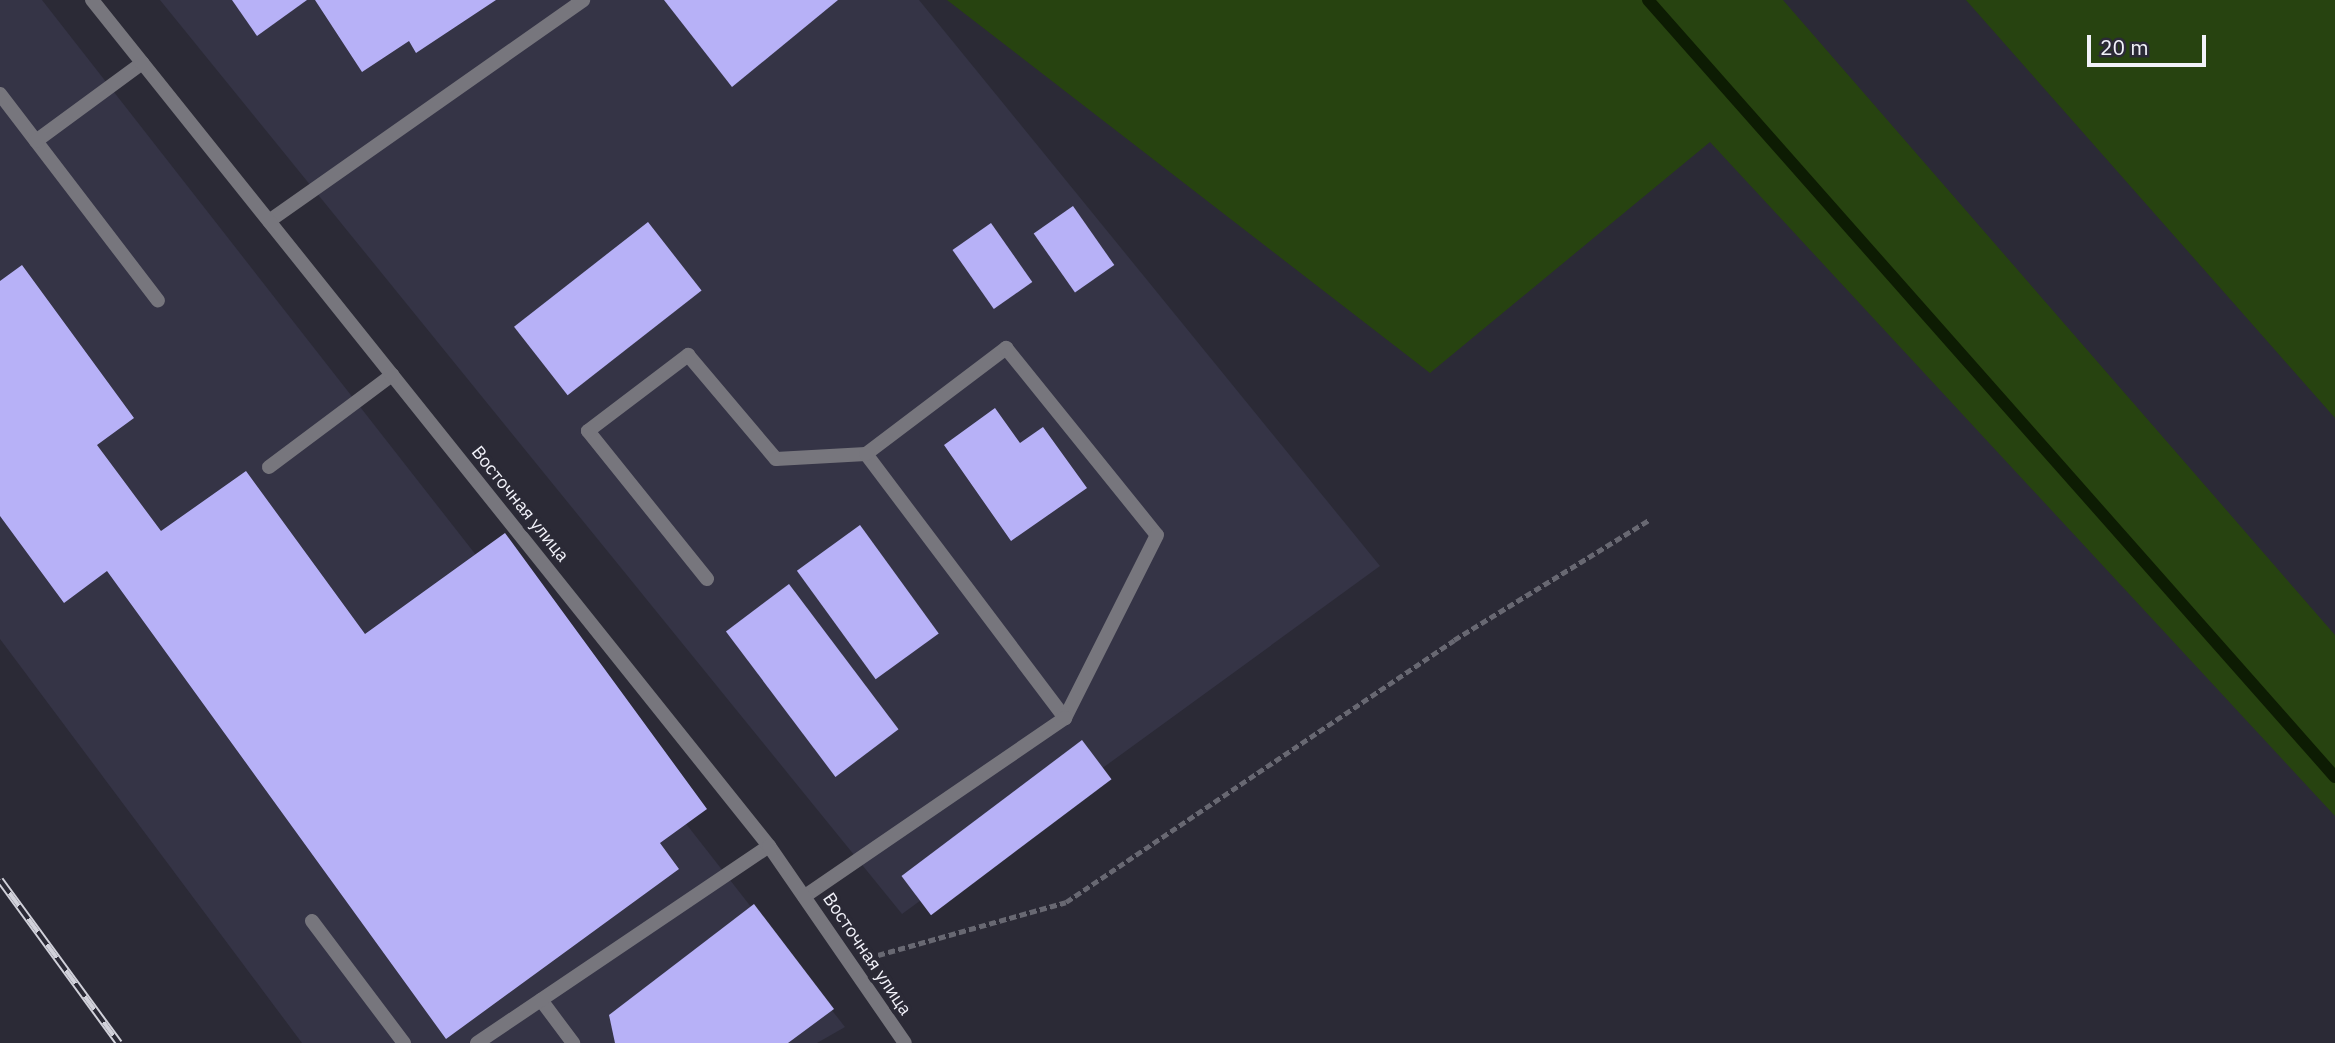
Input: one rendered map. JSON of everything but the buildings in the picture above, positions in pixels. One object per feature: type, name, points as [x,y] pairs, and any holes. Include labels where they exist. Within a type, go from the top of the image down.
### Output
[{"type":"street","name":"Восточная улица","points":[[92,0],[769,846],[905,1043]]},
{"type":"street","points":[[269,221],[583,0]]},
{"type":"street","points":[[36,141],[142,63]]},
{"type":"street","points":[[0,94],[158,301]]},
{"type":"street","points":[[707,579],[588,431],[688,355],[776,459],[866,454],[1006,348],[1157,535],[1065,718],[804,897]]},
{"type":"street","points":[[269,467],[391,374]]},
{"type":"street","points":[[866,454],[1065,718]]},
{"type":"street","points":[[477,1043],[769,846]]},
{"type":"street","points":[[312,921],[404,1043]]},
{"type":"street","points":[[541,1000],[573,1043]]},
{"type":"path","points":[[850,963],[1066,902],[1454,640],[1649,520]]},
{"type":"shaded area","points":[[0,0],[42,0],[845,1027],[817,1043],[302,1043],[0,639]]},
{"type":"shaded area","points":[[160,0],[919,0],[1380,566],[902,914]]},
{"type":"green space","points":[[947,0],[1783,0],[2335,635],[2335,816],[1710,142],[1430,373]]},
{"type":"green space","points":[[1966,0],[2335,0],[2335,418]]},
{"type":"waterway","points":[[1648,0],[2335,777]]},
{"type":"railway","points":[[0,880],[119,1043]]}]
